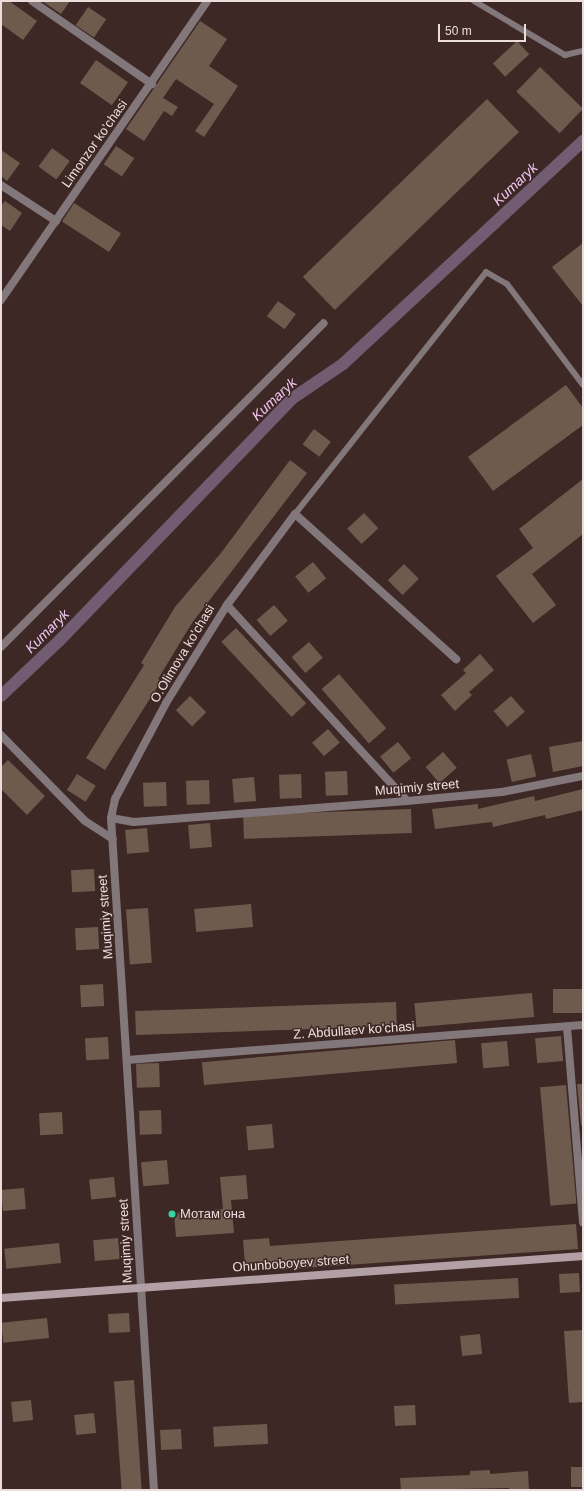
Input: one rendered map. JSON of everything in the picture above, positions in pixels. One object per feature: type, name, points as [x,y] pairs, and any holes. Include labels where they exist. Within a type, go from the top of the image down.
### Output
[{"type":"main road","name":"Ohunboboyev street","points":[[1,1298],[140,1286],[583,1256]]},
{"type":"street","points":[[32,1],[152,84]]},
{"type":"street","name":"Limonzor ko'chasi","points":[[1,300],[152,84],[207,1]]},
{"type":"street","points":[[1,185],[56,221]]},
{"type":"street","points":[[1,647],[324,323]]},
{"type":"street","points":[[295,514],[456,659]]},
{"type":"street","name":"O.Olimova ko'chasi","points":[[111,818],[115,799],[166,703],[227,605],[295,514]]},
{"type":"street","points":[[227,605],[407,801]]},
{"type":"street","points":[[1,735],[85,821],[113,839]]},
{"type":"street","name":"Muqimiy street","points":[[154,1490],[111,818],[134,822],[407,801],[502,792],[583,776]]},
{"type":"street","name":"Z. Abdullaev ko'chasi","points":[[127,1060],[583,1025]]},
{"type":"street","points":[[567,1027],[583,1222]]},
{"type":"lane","points":[[474,1],[565,55],[583,51]]},
{"type":"lane","points":[[295,514],[486,272],[507,284],[583,385]]},
{"type":"building","points":[[1,1],[9,1],[37,21],[23,40],[1,24]]},
{"type":"building","points":[[42,1],[70,1],[61,14]]},
{"type":"building","points":[[88,7],[106,19],[94,38],[76,25]]},
{"type":"building","points":[[200,21],[227,39],[209,66],[238,86],[204,137],[195,131],[214,104],[176,79],[163,98],[178,107],[172,116],[164,111],[144,141],[126,129]]},
{"type":"building","points":[[517,41],[529,54],[505,77],[493,64]]},
{"type":"building","points":[[96,60],[128,82],[112,105],[80,83]]},
{"type":"building","points":[[540,67],[583,109],[560,133],[516,91]]},
{"type":"building","points":[[487,99],[519,132],[335,310],[303,277]]},
{"type":"building","points":[[116,146],[134,158],[122,177],[104,164]]},
{"type":"building","points":[[52,148],[70,161],[56,180],[38,167]]},
{"type":"building","points":[[1,150],[20,163],[7,181],[1,176]]},
{"type":"building","points":[[5,201],[22,213],[10,231],[1,225],[1,206]]},
{"type":"building","points":[[74,203],[121,233],[109,252],[62,221]]},
{"type":"building","points":[[583,243],[583,306],[552,267]]},
{"type":"building","points":[[278,301],[296,314],[285,329],[267,316]]},
{"type":"building","points":[[566,385],[583,408],[583,425],[493,491],[468,457]]},
{"type":"building","points":[[314,429],[331,442],[319,457],[303,444]]},
{"type":"building","points":[[290,460],[307,473],[192,623],[158,679],[161,681],[105,770],[86,758],[144,665],[141,663],[175,607],[221,553]]},
{"type":"building","points":[[583,479],[583,534],[532,574],[556,605],[533,623],[496,576],[533,548],[519,529]]},
{"type":"building","points":[[364,513],[378,528],[362,544],[347,529]]},
{"type":"building","points":[[313,562],[326,578],[308,593],[295,576]]},
{"type":"building","points":[[404,564],[419,579],[403,595],[388,580]]},
{"type":"building","points":[[274,605],[288,621],[270,636],[257,620]]},
{"type":"building","points":[[236,628],[306,703],[292,717],[221,642]]},
{"type":"building","points":[[309,642],[323,658],[305,673],[292,657]]},
{"type":"building","points":[[480,654],[494,670],[469,692],[472,695],[455,711],[441,695],[466,673],[463,670]]},
{"type":"building","points":[[339,674],[386,728],[369,743],[322,689]]},
{"type":"building","points":[[190,696],[206,712],[192,726],[176,710]]},
{"type":"building","points":[[511,696],[525,712],[507,727],[494,711]]},
{"type":"building","points":[[328,729],[340,743],[324,756],[312,743]]},
{"type":"building","points":[[583,741],[583,766],[553,772],[549,747]]},
{"type":"building","points":[[398,742],[411,758],[393,773],[380,756]]},
{"type":"building","points":[[443,752],[457,768],[439,783],[426,767]]},
{"type":"building","points":[[531,754],[536,776],[512,782],[507,760]]},
{"type":"building","points":[[8,760],[45,796],[27,815],[1,789],[1,767]]},
{"type":"building","points":[[347,771],[348,795],[326,796],[325,772]]},
{"type":"building","points":[[77,774],[96,786],[86,802],[67,790]]},
{"type":"building","points":[[301,774],[302,798],[280,799],[279,775]]},
{"type":"building","points":[[254,777],[256,801],[234,803],[232,779]]},
{"type":"building","points":[[209,780],[210,804],[187,805],[186,781]]},
{"type":"building","points":[[166,782],[167,806],[144,807],[143,783]]},
{"type":"building","points":[[583,789],[583,810],[546,819],[545,815],[493,827],[492,822],[435,829],[432,809],[478,804],[478,809],[534,796],[535,801]]},
{"type":"building","points":[[411,809],[412,833],[244,839],[243,815]]},
{"type":"building","points":[[210,823],[212,847],[190,849],[188,825]]},
{"type":"building","points":[[147,828],[149,852],[127,854],[125,830]]},
{"type":"building","points":[[94,869],[95,891],[72,892],[71,870]]},
{"type":"building","points":[[251,904],[253,927],[196,932],[194,909]]},
{"type":"building","points":[[148,908],[152,963],[130,964],[126,910]]},
{"type":"building","points":[[98,927],[99,949],[76,950],[75,928]]},
{"type":"building","points":[[103,984],[104,1006],[81,1007],[80,985]]},
{"type":"building","points":[[553,989],[583,989],[583,1013],[553,1013]]},
{"type":"building","points":[[532,993],[534,1017],[417,1027],[414,1003]]},
{"type":"building","points":[[396,1002],[397,1026],[136,1035],[135,1011]]},
{"type":"building","points":[[561,1036],[563,1061],[537,1063],[535,1038]]},
{"type":"building","points":[[108,1037],[109,1059],[86,1060],[85,1038]]},
{"type":"building","points":[[455,1040],[457,1063],[204,1085],[202,1062]]},
{"type":"building","points":[[507,1041],[509,1066],[483,1068],[481,1043]]},
{"type":"building","points":[[159,1063],[160,1087],[137,1088],[136,1064]]},
{"type":"building","points":[[577,1084],[583,1084],[583,1125],[581,1125]]},
{"type":"building","points":[[566,1085],[576,1204],[550,1206],[540,1087]]},
{"type":"building","points":[[161,1110],[162,1134],[140,1135],[139,1111]]},
{"type":"building","points":[[62,1112],[63,1134],[40,1135],[39,1113]]},
{"type":"building","points":[[272,1124],[274,1148],[248,1150],[246,1126]]},
{"type":"building","points":[[167,1160],[169,1184],[143,1186],[141,1162]]},
{"type":"building","points":[[246,1175],[248,1199],[231,1200],[234,1233],[176,1237],[174,1213],[223,1209],[220,1177]]},
{"type":"building","points":[[114,1177],[116,1197],[91,1200],[89,1180]]},
{"type":"building","points":[[24,1188],[26,1209],[3,1211],[1,1190]]},
{"type":"building","points":[[576,1224],[578,1249],[274,1270],[273,1262],[245,1264],[243,1240],[269,1238],[270,1246]]},
{"type":"building","points":[[118,1238],[120,1259],[95,1261],[93,1240]]},
{"type":"building","points":[[59,1243],[61,1263],[6,1269],[4,1249]]},
{"type":"building","points":[[579,1273],[580,1292],[560,1293],[559,1274]]},
{"type":"building","points":[[518,1278],[519,1298],[395,1304],[394,1284]]},
{"type":"building","points":[[129,1313],[130,1332],[109,1333],[108,1314]]},
{"type":"building","points":[[47,1318],[49,1338],[3,1343],[1,1323]]},
{"type":"building","points":[[583,1330],[583,1402],[569,1403],[564,1331]]},
{"type":"building","points":[[480,1334],[482,1354],[462,1356],[460,1336]]},
{"type":"building","points":[[134,1380],[142,1490],[122,1490],[114,1381]]},
{"type":"building","points":[[31,1400],[33,1420],[13,1422],[11,1402]]},
{"type":"building","points":[[415,1405],[416,1425],[395,1426],[394,1406]]},
{"type":"building","points":[[94,1413],[96,1433],[76,1435],[74,1415]]},
{"type":"building","points":[[267,1424],[268,1444],[214,1447],[213,1427]]},
{"type":"building","points":[[181,1429],[182,1449],[161,1450],[160,1430]]},
{"type":"building","points":[[571,1467],[583,1467],[583,1487],[571,1487]]},
{"type":"building","points":[[490,1470],[490,1474],[528,1471],[529,1490],[509,1490],[509,1488],[401,1490],[400,1478],[470,1475],[470,1471]]},
{"type":"waterway","name":"Kumaryk","points":[[1,696],[59,641],[293,398],[343,364],[583,141]]},
{"type":"place","name":"Мотам она","points":[[172,1214]]}]
